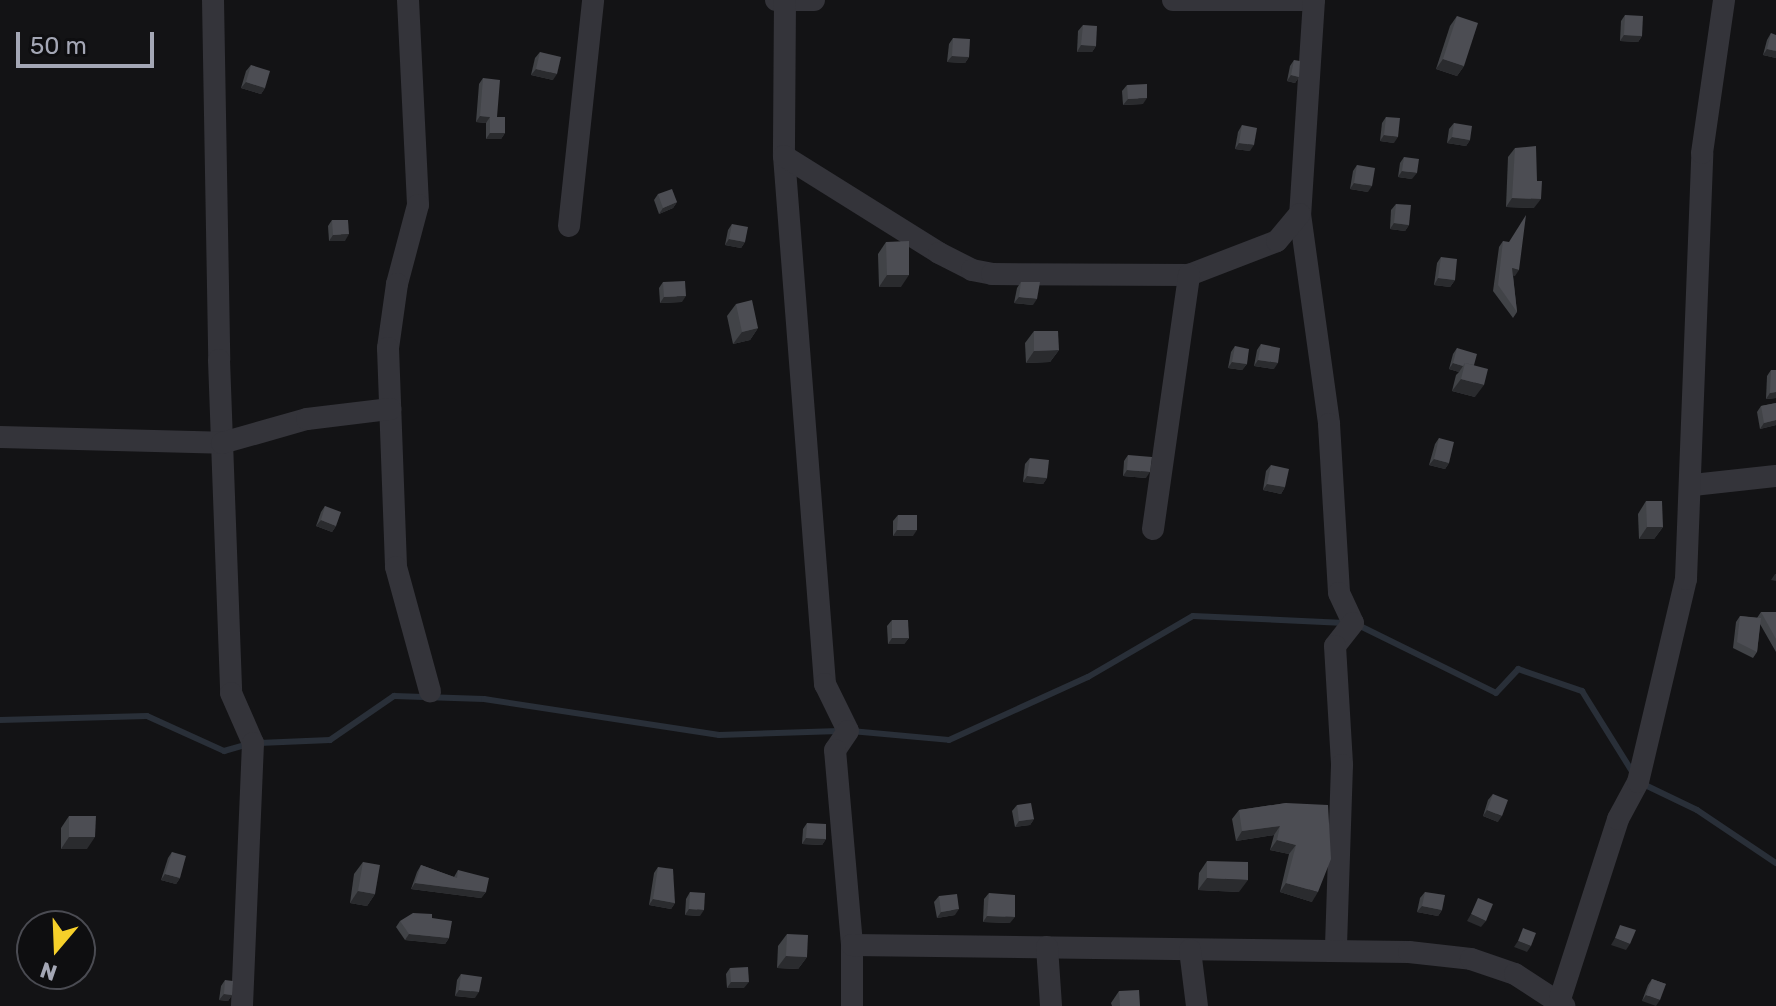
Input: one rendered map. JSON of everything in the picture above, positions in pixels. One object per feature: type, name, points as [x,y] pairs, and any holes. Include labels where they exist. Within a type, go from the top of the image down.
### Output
[{"type":"street","points":[[213,0],[222,443],[231,693],[253,743],[242,1006]]},
{"type":"street","points":[[408,0],[418,205],[397,284],[388,348],[396,567],[430,691]]},
{"type":"street","points":[[569,226],[593,0]]},
{"type":"street","points":[[776,0],[814,0]]},
{"type":"street","points":[[785,0],[784,156],[825,684],[848,731],[835,750],[852,945],[852,1006]]},
{"type":"street","points":[[1173,0],[1314,0],[1300,214],[1329,424],[1339,593],[1353,623],[1335,646],[1342,765],[1336,950]]},
{"type":"street","points":[[852,945],[1336,950],[1471,959],[1515,974],[1562,1003],[1618,819],[1638,782],[1686,579],[1693,485],[1692,332],[1702,153],[1724,0]]},
{"type":"street","points":[[784,156],[972,270],[1061,277],[1189,275],[1277,241],[1300,214]]},
{"type":"street","points":[[1153,529],[1189,275]]},
{"type":"street","points":[[0,437],[222,443],[307,419],[390,409]]},
{"type":"street","points":[[1693,485],[1776,476]]},
{"type":"street","points":[[1047,947],[1051,1006]]},
{"type":"street","points":[[1190,950],[1197,1006]]},
{"type":"building","points":[[1625,15],[1643,16],[1642,36],[1624,35]]},
{"type":"building","points":[[1457,16],[1478,23],[1464,66],[1443,59]]},
{"type":"building","points":[[1083,25],[1097,26],[1096,46],[1081,45]]},
{"type":"building","points":[[1771,33],[1776,35],[1776,51],[1767,49]]},
{"type":"building","points":[[953,38],[970,39],[969,57],[952,56]]},
{"type":"building","points":[[540,52],[561,57],[557,74],[536,69]]},
{"type":"building","points":[[1294,60],[1300,61],[1299,77],[1291,75]]},
{"type":"building","points":[[251,65],[270,71],[265,88],[246,82]]},
{"type":"building","points":[[483,78],[500,80],[497,117],[505,117],[505,133],[490,133],[490,117],[480,116]]},
{"type":"building","points":[[1147,84],[1147,98],[1128,99],[1127,85]]},
{"type":"building","points":[[1386,117],[1400,118],[1398,137],[1384,135]]},
{"type":"building","points":[[1454,123],[1472,126],[1470,140],[1452,137]]},
{"type":"building","points":[[1242,125],[1257,128],[1254,145],[1239,143]]},
{"type":"building","points":[[1536,146],[1537,181],[1542,181],[1541,199],[1512,198],[1515,148]]},
{"type":"building","points":[[1404,157],[1419,159],[1417,173],[1402,171]]},
{"type":"building","points":[[1357,165],[1375,168],[1372,186],[1354,183]]},
{"type":"building","points":[[672,189],[677,202],[663,208],[658,194]]},
{"type":"building","points":[[1396,204],[1411,205],[1409,225],[1394,223]]},
{"type":"building","points":[[1526,215],[1519,270],[1512,268],[1517,312],[1498,285],[1503,241],[1509,242]]},
{"type":"building","points":[[332,220],[348,220],[349,234],[333,235]]},
{"type":"building","points":[[732,224],[748,227],[745,242],[729,239]]},
{"type":"building","points":[[909,241],[909,275],[887,275],[886,242]]},
{"type":"building","points":[[1441,257],[1457,259],[1455,280],[1438,278]]},
{"type":"building","points":[[685,281],[686,296],[664,297],[663,282]]},
{"type":"building","points":[[1021,282],[1040,282],[1037,299],[1019,297]]},
{"type":"building","points":[[752,300],[758,328],[742,332],[736,304]]},
{"type":"building","points":[[1034,331],[1058,331],[1059,350],[1034,351]]},
{"type":"building","points":[[1261,344],[1280,348],[1278,363],[1258,360]]},
{"type":"building","points":[[1235,346],[1249,349],[1247,364],[1232,362]]},
{"type":"building","points":[[1457,348],[1477,354],[1474,365],[1453,363]]},
{"type":"building","points":[[1465,363],[1488,369],[1484,385],[1461,379]]},
{"type":"building","points":[[1771,370],[1776,370],[1776,392],[1770,393]]},
{"type":"building","points":[[1776,403],[1776,420],[1764,423],[1761,406]]},
{"type":"building","points":[[1439,438],[1454,442],[1449,463],[1434,459]]},
{"type":"building","points":[[1128,455],[1152,457],[1150,472],[1127,470]]},
{"type":"building","points":[[1030,458],[1049,460],[1047,478],[1027,476]]},
{"type":"building","points":[[1271,465],[1289,469],[1285,487],[1267,484]]},
{"type":"building","points":[[1646,501],[1662,501],[1663,527],[1647,527]]},
{"type":"building","points":[[325,506],[341,512],[336,526],[321,520]]},
{"type":"building","points":[[898,515],[917,515],[917,530],[897,530]]},
{"type":"building","points":[[1761,612],[1776,612],[1776,639]]},
{"type":"building","points":[[1740,616],[1761,618],[1757,652],[1737,642]]},
{"type":"building","points":[[892,620],[908,620],[909,638],[892,638]]},
{"type":"building","points":[[1493,794],[1508,800],[1502,816],[1487,810]]},
{"type":"building","points":[[1031,803],[1034,819],[1019,821],[1017,805]]},
{"type":"building","points":[[1286,803],[1328,805],[1331,859],[1318,892],[1286,883],[1296,845],[1277,840],[1280,826],[1242,831],[1239,810]]},
{"type":"building","points":[[69,816],[96,816],[95,837],[69,837]]},
{"type":"building","points":[[807,823],[826,824],[826,839],[806,838]]},
{"type":"building","points":[[172,852],[186,856],[180,878],[165,874]]},
{"type":"building","points":[[1207,861],[1248,862],[1248,880],[1207,878]]},
{"type":"building","points":[[363,862],[380,865],[375,894],[358,891]]},
{"type":"building","points":[[421,865],[457,878],[458,870],[489,878],[486,892],[415,883]]},
{"type":"building","points":[[658,867],[673,869],[675,903],[653,899]]},
{"type":"building","points":[[690,892],[705,893],[704,910],[689,909]]},
{"type":"building","points":[[1425,892],[1445,895],[1442,910],[1422,906]]},
{"type":"building","points":[[989,893],[1015,895],[1015,917],[987,916]]},
{"type":"building","points":[[957,894],[959,909],[941,912],[939,896]]},
{"type":"building","points":[[1478,898],[1493,904],[1486,921],[1471,914]]},
{"type":"building","points":[[413,913],[432,914],[432,918],[452,921],[449,938],[409,934],[400,921]]},
{"type":"building","points":[[1620,925],[1636,930],[1630,944],[1615,938]]},
{"type":"building","points":[[1523,928],[1536,933],[1531,946],[1518,941]]},
{"type":"building","points":[[787,934],[808,935],[807,957],[786,956]]},
{"type":"building","points":[[748,967],[749,982],[731,982],[730,968]]},
{"type":"building","points":[[461,974],[482,977],[479,992],[459,990]]},
{"type":"building","points":[[1652,979],[1666,984],[1660,1000],[1646,995]]},
{"type":"building","points":[[225,980],[233,981],[232,995],[224,994]]},
{"type":"building","points":[[1139,990],[1140,1006],[1120,1006],[1119,991]]},
{"type":"waterway","points":[[851,731],[949,740],[1088,677],[1193,616],[1345,623]]},
{"type":"waterway","points":[[1356,624],[1496,693],[1518,669],[1582,691],[1633,773]]},
{"type":"waterway","points":[[259,743],[330,740],[394,696],[484,699],[719,735],[839,731]]},
{"type":"waterway","points":[[0,720],[147,716],[224,751],[248,744]]},
{"type":"waterway","points":[[1643,784],[1697,810],[1776,863]]}]
